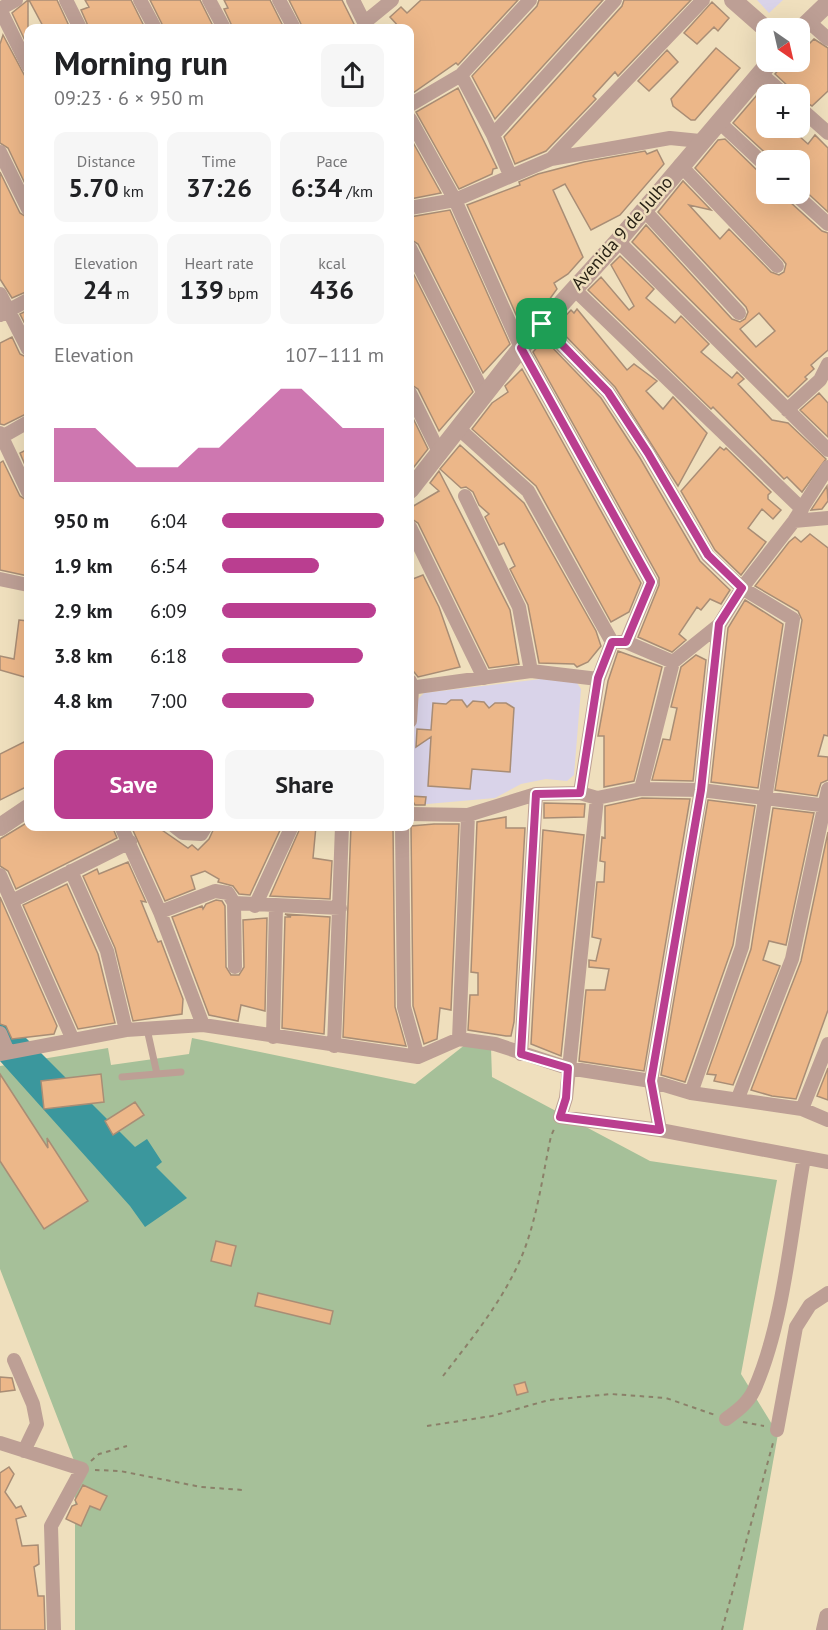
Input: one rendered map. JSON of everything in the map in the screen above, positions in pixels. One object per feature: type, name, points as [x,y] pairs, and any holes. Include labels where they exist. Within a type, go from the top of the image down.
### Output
[{"type":"street","points":[[16,0],[0,9],[24,58]]},
{"type":"street","points":[[66,0],[78,24]]},
{"type":"street","points":[[140,0],[153,24]]},
{"type":"street","points":[[209,0],[222,24]]},
{"type":"street","points":[[279,0],[292,24]]},
{"type":"street","points":[[353,0],[365,24]]},
{"type":"street","points":[[367,24],[392,0]]},
{"type":"street","points":[[414,103],[461,75],[530,0]]},
{"type":"street","points":[[493,135],[615,0]]},
{"type":"street","points":[[551,159],[703,0]]},
{"type":"street","points":[[733,0],[756,20]]},
{"type":"street","points":[[810,20],[828,3]]},
{"type":"street","points":[[810,29],[828,39]]},
{"type":"street","name":"Avenida 9 de Julho","points":[[414,485],[521,348],[618,241],[700,141],[762,72]]},
{"type":"street","points":[[461,75],[493,135],[510,174]]},
{"type":"street","points":[[810,117],[828,133]]},
{"type":"street","points":[[718,121],[756,157]]},
{"type":"street","points":[[414,127],[455,200],[521,348],[651,582],[598,678],[580,793]]},
{"type":"street","points":[[414,207],[455,200],[510,174],[551,159],[670,138],[700,141]]},
{"type":"street","points":[[0,152],[24,201]]},
{"type":"street","points":[[680,165],[777,266]]},
{"type":"street","points":[[806,204],[828,224]]},
{"type":"street","points":[[644,210],[739,313]]},
{"type":"street","points":[[618,241],[828,450]]},
{"type":"street","points":[[414,256],[484,394]]},
{"type":"street","points":[[574,289],[802,509]]},
{"type":"street","points":[[0,294],[4,313],[24,343]]},
{"type":"street","points":[[4,313],[24,302]]},
{"type":"street","points":[[542,324],[608,392],[648,453],[708,555],[742,588],[793,619],[763,798],[742,946],[691,1093]]},
{"type":"street","points":[[788,410],[820,380],[828,364]]},
{"type":"street","points":[[414,401],[440,454]]},
{"type":"street","points":[[24,424],[1,436],[24,484]]},
{"type":"street","points":[[458,428],[528,491],[619,642],[673,662]]},
{"type":"street","points":[[641,789],[673,662],[719,624],[742,588],[795,521],[828,467]]},
{"type":"street","points":[[465,495],[519,607],[531,671]]},
{"type":"street","points":[[795,521],[828,518]]},
{"type":"street","points":[[414,535],[484,678]]},
{"type":"street","points":[[0,579],[24,584]]},
{"type":"street","points":[[660,1130],[651,1081],[701,790],[719,624]]},
{"type":"street","points":[[414,686],[531,671],[598,678]]},
{"type":"street","points":[[414,814],[468,815],[536,794],[580,793],[597,798],[641,789],[701,790],[826,805]]},
{"type":"street","points":[[738,1098],[792,959],[828,789]]},
{"type":"street","points":[[521,1054],[536,794]]},
{"type":"street","points":[[597,798],[566,1098],[560,1117],[660,1130],[828,1162]]},
{"type":"street","points":[[0,827],[24,811]]},
{"type":"street","points":[[459,1039],[468,815]]},
{"type":"street","points":[[124,831],[160,912],[203,1025]]},
{"type":"street","points":[[180,831],[201,834],[203,831]]},
{"type":"street","points":[[255,906],[290,831]]},
{"type":"street","points":[[334,1046],[342,831]]},
{"type":"street","points":[[402,831],[404,1007],[418,1057]]},
{"type":"street","points":[[12,901],[130,842]]},
{"type":"street","points":[[71,872],[107,951],[126,1030]]},
{"type":"street","points":[[0,875],[74,1041]]},
{"type":"street","points":[[160,912],[215,891],[228,893],[234,903],[235,967]]},
{"type":"street","points":[[234,903],[276,907],[340,908]]},
{"type":"street","points":[[273,1037],[276,907]]},
{"type":"street","points":[[0,1033],[4,1053],[126,1030],[203,1025],[418,1057],[459,1039],[495,1044],[568,1068],[651,1081],[691,1093],[802,1109],[828,1120]]},
{"type":"street","points":[[802,1109],[828,1044]]},
{"type":"street","points":[[726,1419],[744,1406],[754,1391],[774,1326],[804,1158]]},
{"type":"street","points":[[777,1430],[796,1327],[810,1305],[828,1293]]},
{"type":"street","points":[[774,1326],[796,1327]]},
{"type":"street","points":[[14,1360],[33,1404],[37,1424],[24,1451]]},
{"type":"street","points":[[0,1443],[82,1469],[51,1526],[54,1630]]},
{"type":"street","points":[[56,1461],[68,1491]]},
{"type":"street","points":[[825,1630],[828,1617]]},
{"type":"lane","points":[[147,1029],[157,1074]]},
{"type":"lane","points":[[122,1077],[181,1072]]},
{"type":"path","points":[[442,1376],[487,1318],[524,1250],[536,1214],[550,1136],[560,1117]]},
{"type":"path","points":[[427,1426],[492,1416],[549,1400],[611,1394],[666,1398],[726,1419],[777,1430],[722,1630]]},
{"type":"path","points":[[82,1469],[99,1454],[127,1446]]},
{"type":"path","points":[[82,1469],[120,1471],[201,1487],[243,1490]]},
{"type":"shaded area","points":[[757,0],[783,0],[769,13]]},
{"type":"shaded area","points":[[541,679],[577,683],[581,689],[574,775],[567,781],[546,779],[521,784],[495,798],[416,805],[414,803],[414,733],[416,701],[424,693]]},
{"type":"green space","points":[[192,1038],[415,1084],[466,1044],[491,1048],[492,1077],[650,1161],[777,1180],[741,1374],[778,1434],[743,1630],[75,1630],[75,1463],[0,1269],[0,1066],[108,1048],[111,1065],[189,1054]]},
{"type":"water","points":[[0,1012],[135,1147],[147,1139],[162,1162],[156,1167],[187,1198],[145,1227],[130,1206],[0,1061]]},
{"type":"building","points":[[28,0],[28,24],[24,24],[24,38],[12,13]]},
{"type":"building","points":[[29,0],[57,0],[68,24],[42,24]]},
{"type":"building","points":[[85,0],[131,0],[143,24],[87,24],[81,10],[89,7]]},
{"type":"building","points":[[150,0],[200,0],[212,24],[162,24]]},
{"type":"building","points":[[224,0],[270,0],[282,24],[231,24],[224,9],[228,8]]},
{"type":"building","points":[[289,0],[342,0],[354,24],[301,24]]},
{"type":"building","points":[[421,0],[518,0],[458,65],[456,63],[414,92],[414,24],[396,24],[390,17],[401,7],[407,13]]},
{"type":"building","points":[[539,0],[603,0],[495,119],[472,76],[537,6]]},
{"type":"building","points":[[624,0],[691,0],[618,76],[615,72],[593,96],[596,99],[546,151],[515,164],[504,137],[622,6]]},
{"type":"building","points":[[712,2],[729,18],[718,31],[714,27],[697,44],[684,33]]},
{"type":"building","points":[[3,35],[24,74],[24,182],[8,148],[0,143],[0,44]]},
{"type":"building","points":[[814,39],[828,48],[828,91],[812,106],[810,105],[810,84],[786,84],[775,74],[777,72],[810,72],[810,43]]},
{"type":"building","points":[[716,48],[740,68],[695,120],[691,120],[673,106],[671,99]]},
{"type":"building","points":[[667,50],[678,62],[649,91],[638,81]]},
{"type":"building","points":[[458,88],[497,168],[493,169],[492,174],[459,189],[416,112]]},
{"type":"building","points":[[756,96],[756,138],[801,138],[808,144],[815,135],[828,148],[828,212],[810,195],[810,150],[762,150],[733,123]]},
{"type":"building","points":[[725,139],[756,169],[756,204],[792,204],[822,231],[828,233],[828,350],[811,365],[814,369],[805,377],[807,379],[788,397],[632,242],[646,225],[732,319],[740,322],[745,319],[748,312],[746,307],[658,212],[683,181],[711,210],[689,205],[720,239],[729,229],[771,272],[779,275],[784,272],[786,264],[695,168],[718,140]],"holes":[[[759,313],[775,331],[756,347],[740,329]]]},
{"type":"building","points":[[414,144],[441,193],[414,198]]},
{"type":"building","points":[[657,150],[664,164],[620,215],[591,230],[565,184],[553,190],[583,257],[568,274],[554,283],[557,289],[522,328],[467,205],[520,185],[519,182],[538,174],[584,162],[645,151],[647,154]]},
{"type":"building","points":[[0,172],[20,213],[24,216],[24,293],[12,298],[0,279]]},
{"type":"building","points":[[450,210],[510,344],[483,373],[418,244],[414,242],[414,216]]},
{"type":"building","points":[[620,256],[654,289],[646,298],[675,323],[681,316],[709,344],[701,352],[732,378],[737,372],[744,379],[738,384],[772,420],[788,423],[826,459],[802,492],[787,477],[784,479],[713,407],[711,409],[588,290],[601,277],[629,310],[634,306],[611,265]]},
{"type":"building","points":[[414,275],[473,392],[439,431],[418,389],[414,386]]},
{"type":"building","points":[[577,309],[627,370],[634,364],[657,381],[646,391],[663,409],[673,397],[707,433],[678,486],[615,387],[556,326],[571,310],[574,313]]},
{"type":"building","points":[[12,337],[20,354],[24,356],[24,415],[4,425],[0,424],[0,343]]},
{"type":"building","points":[[547,342],[601,398],[640,458],[700,561],[730,590],[721,604],[710,599],[701,610],[697,607],[679,634],[686,640],[672,652],[638,637],[659,585],[659,578],[533,352],[540,344]]},
{"type":"building","points":[[522,369],[641,583],[629,612],[611,622],[536,486],[472,429],[492,403],[508,392],[505,386]]},
{"type":"building","points":[[819,393],[828,403],[828,437],[800,410]]},
{"type":"building","points":[[414,420],[428,449],[414,467]]},
{"type":"building","points":[[460,445],[524,503],[596,631],[601,646],[588,662],[577,667],[574,664],[539,663],[528,605],[510,569],[515,566],[504,543],[499,545],[485,517],[489,514],[479,505],[473,492],[466,487],[461,488],[440,469]]},
{"type":"building","points":[[720,447],[724,450],[726,448],[771,492],[768,499],[781,510],[773,519],[762,509],[748,528],[766,542],[741,575],[715,550],[681,491]]},
{"type":"building","points":[[24,451],[24,462],[20,453]]},
{"type":"building","points":[[3,461],[20,496],[24,498],[24,575],[0,570],[0,463]]},
{"type":"building","points":[[439,471],[510,610],[519,664],[489,668],[418,523],[414,520],[414,506],[439,491],[430,483]]},
{"type":"building","points":[[827,486],[828,501],[822,509],[811,510]]},
{"type":"building","points":[[810,534],[828,548],[828,736],[824,735],[818,756],[828,757],[828,780],[821,783],[817,796],[775,790],[802,620],[798,611],[755,586],[789,542],[795,537],[801,542]]},
{"type":"building","points":[[423,575],[439,607],[460,667],[418,677],[414,672],[414,578]]},
{"type":"building","points":[[745,600],[783,624],[758,788],[711,782],[728,628]]},
{"type":"building","points":[[19,620],[24,621],[24,677],[0,670],[0,656],[14,659]]},
{"type":"building","points":[[618,651],[662,667],[634,781],[604,787],[604,736],[598,736],[608,681]]},
{"type":"building","points":[[696,655],[706,660],[693,781],[652,780],[663,739],[670,740],[677,708],[671,707],[681,667]]},
{"type":"building","points":[[451,700],[462,700],[467,707],[473,701],[484,702],[489,708],[495,703],[506,703],[514,708],[510,772],[472,769],[470,789],[428,786],[431,737],[416,747],[417,729],[431,730],[433,703],[446,704]]},
{"type":"building","points":[[24,742],[24,788],[0,800],[0,754]]},
{"type":"building","points":[[414,796],[426,797],[425,805],[415,805]]},
{"type":"building","points":[[642,798],[690,799],[644,1071],[579,1061],[586,990],[605,990],[609,969],[589,967],[589,960],[596,961],[601,939],[592,937],[597,882],[604,882],[605,862],[600,861],[602,837],[605,838],[605,806]]},
{"type":"building","points":[[708,800],[755,806],[733,945],[685,1082],[661,1075]]},
{"type":"building","points":[[544,803],[585,804],[584,817],[544,818]]},
{"type":"building","points":[[773,808],[814,813],[786,945],[769,941],[763,960],[780,966],[733,1085],[714,1081],[716,1075],[707,1074],[751,949]]},
{"type":"building","points":[[506,817],[506,828],[525,828],[514,1022],[511,1036],[468,1030],[470,995],[478,995],[478,973],[471,972],[477,822]]},
{"type":"building","points":[[24,824],[24,831],[114,831],[117,838],[16,889],[8,871],[0,866],[0,839]]},
{"type":"building","points":[[459,824],[451,1010],[440,1008],[437,1039],[424,1044],[413,1006],[411,831],[414,831],[414,826]]},
{"type":"building","points":[[543,830],[584,835],[561,1056],[531,1044]]},
{"type":"building","points":[[133,831],[163,831],[188,848],[192,845],[198,850],[209,839],[213,831],[280,831],[250,895],[239,894],[233,886],[218,882],[219,879],[205,871],[191,876],[195,889],[165,901]]},
{"type":"building","points":[[299,831],[316,831],[313,858],[332,861],[330,899],[270,896]]},
{"type":"building","points":[[351,831],[393,831],[395,1007],[406,1046],[343,1037]]},
{"type":"building","points":[[828,832],[828,1010],[796,1099],[772,1096],[751,1090],[801,961]]},
{"type":"building","points":[[128,862],[146,902],[141,901],[158,942],[161,941],[183,999],[182,1014],[133,1021],[115,948],[83,876],[97,869],[99,874]]},
{"type":"building","points":[[67,884],[98,954],[115,1023],[78,1029],[23,905]]},
{"type":"building","points":[[0,897],[57,1026],[54,1034],[12,1039],[6,1026],[0,1024]]},
{"type":"building","points":[[216,900],[222,901],[225,906],[226,967],[231,975],[239,975],[244,967],[243,920],[267,918],[265,1011],[241,1005],[238,1021],[209,1015],[172,917],[202,906],[203,909],[206,904]]},
{"type":"building","points":[[285,914],[330,917],[324,1034],[282,1028],[285,917],[291,917]]},
{"type":"building","points":[[828,1068],[828,1100],[817,1096]]},
{"type":"building","points":[[0,1074],[48,1148],[47,1138],[88,1201],[44,1229],[0,1161]]},
{"type":"building","points":[[101,1074],[104,1102],[44,1109],[41,1081]]},
{"type":"building","points":[[135,1102],[144,1115],[113,1135],[105,1121]]},
{"type":"building","points":[[216,1241],[236,1246],[231,1266],[211,1261]]},
{"type":"building","points":[[258,1293],[333,1311],[330,1324],[255,1306]]},
{"type":"building","points":[[0,1377],[12,1378],[15,1390],[0,1392]]},
{"type":"building","points":[[525,1382],[528,1392],[517,1395],[514,1385]]},
{"type":"building","points":[[9,1467],[14,1474],[5,1492],[16,1508],[21,1506],[26,1516],[16,1519],[22,1546],[38,1545],[39,1564],[34,1567],[38,1596],[44,1596],[45,1630],[0,1630],[0,1473]]},
{"type":"building","points":[[83,1485],[107,1496],[100,1510],[90,1506],[81,1526],[66,1519],[72,1506],[77,1504],[75,1500]]},
{"type":"route","points":[[542,324],[608,392],[648,453],[708,555],[742,588],[719,624],[701,790],[651,1081],[660,1130],[560,1117],[566,1098],[568,1068],[521,1054],[536,794],[580,793],[598,678],[612,642],[626,642],[651,582],[521,348],[542,324]]}]
